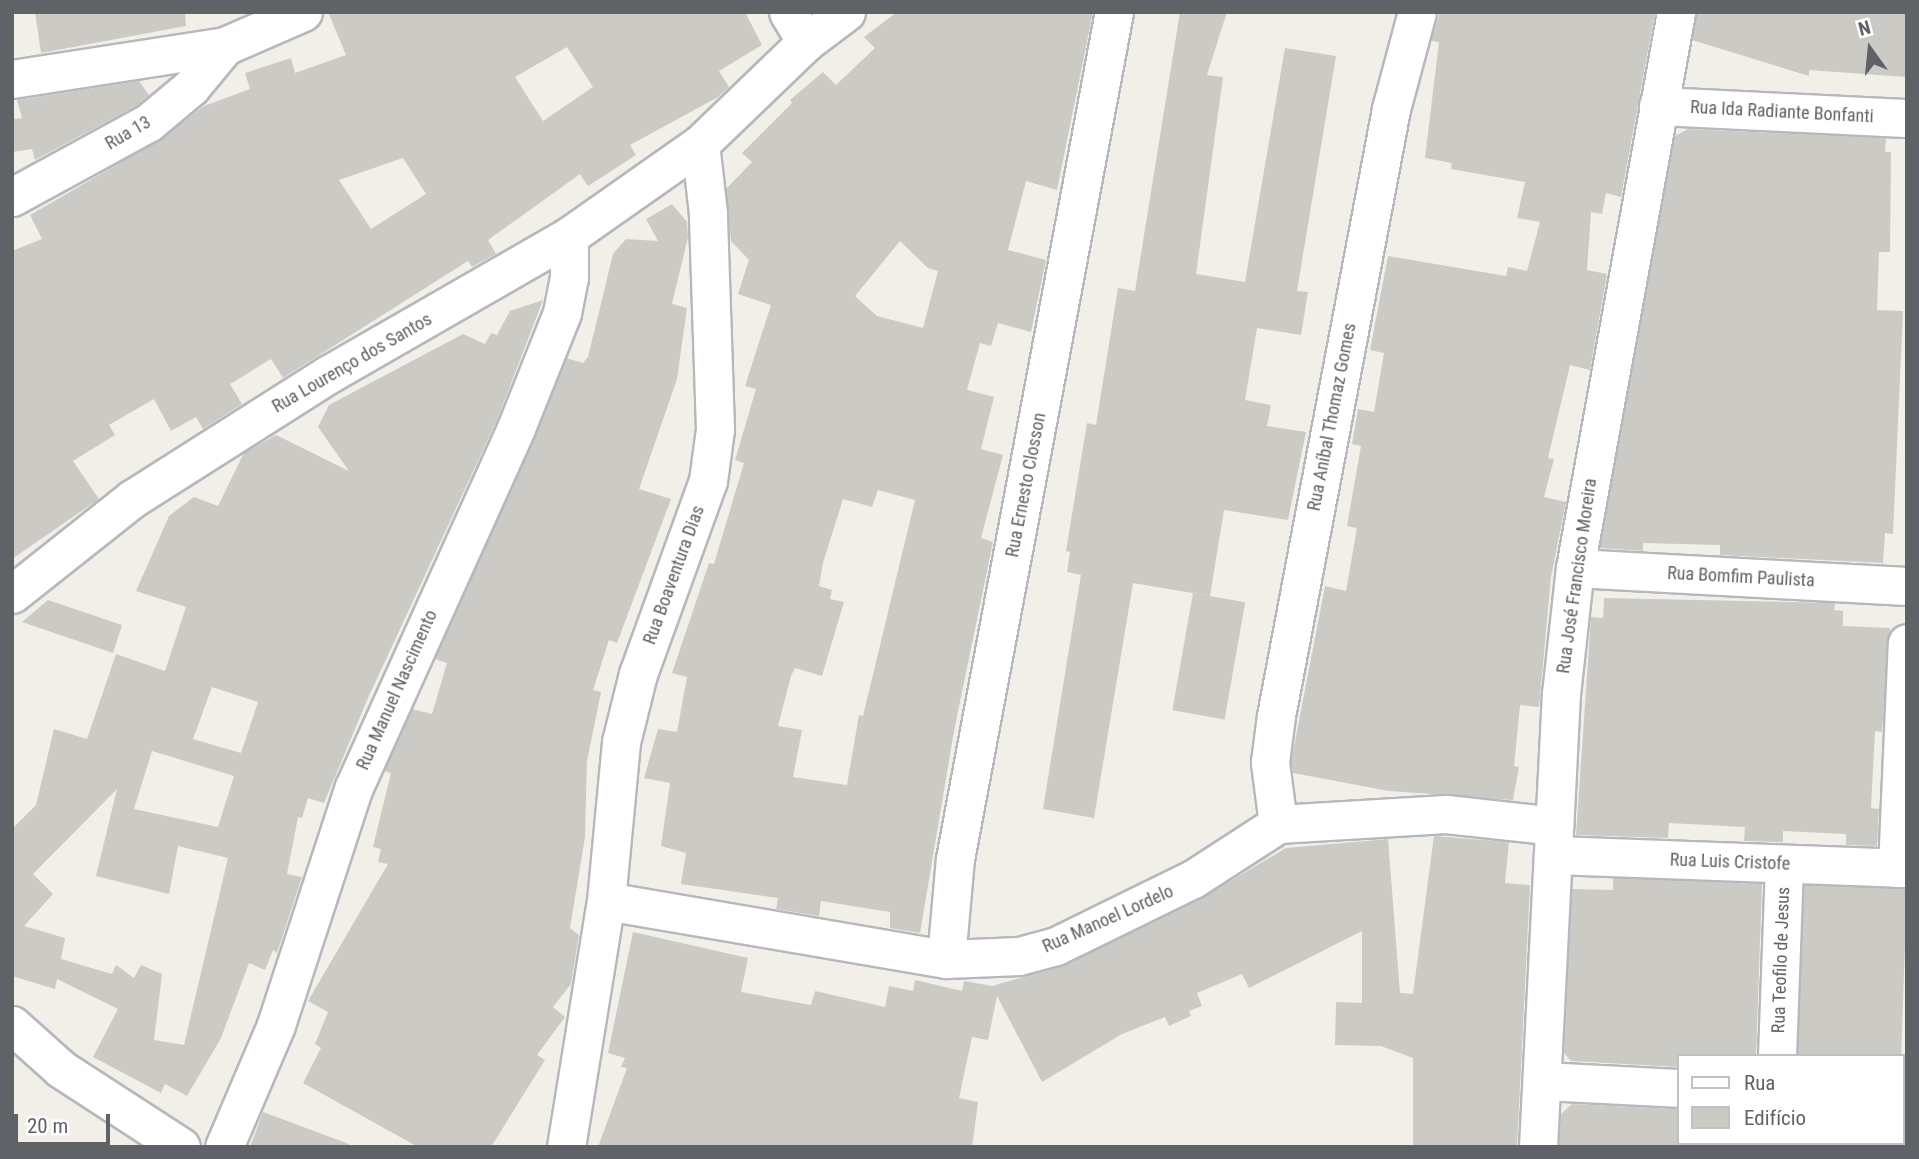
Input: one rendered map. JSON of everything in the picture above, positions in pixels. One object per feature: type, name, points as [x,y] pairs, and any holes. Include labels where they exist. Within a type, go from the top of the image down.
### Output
[{"type":"street","points":[[12,79],[225,46],[303,12]]},
{"type":"street","points":[[700,144],[797,27],[846,12]]},
{"type":"street","name":"Rua Ernesto Closson","points":[[946,959],[955,859],[1114,12]]},
{"type":"street","name":"Rua Aníbal Thomaz Gomes","points":[[1278,824],[1270,762],[1276,716],[1388,121],[1417,12]]},
{"type":"street","name":"Rua José Francisco Moreira","points":[[1538,1147],[1561,694],[1575,568],[1676,12]]},
{"type":"street","name":"Rua 13","points":[[12,197],[148,123],[191,87],[225,46]]},
{"type":"street","name":"Rua Ida Radiante Bonfanti","points":[[1658,106],[1907,118]]},
{"type":"street","name":"Rua Lourenço dos Santos","points":[[12,594],[132,499],[329,374],[569,236],[700,144]]},
{"type":"street","name":"Rua Boaventura Dias","points":[[566,1147],[606,901],[621,742],[638,674],[708,481],[715,429],[708,213],[700,144]]},
{"type":"street","name":"Rua Manuel Nascimento","points":[[224,1147],[276,1025],[354,787],[516,428],[562,313],[569,278],[569,236]]},
{"type":"street","name":"Rua Bomfim Paulista","points":[[1575,568],[1907,586]]},
{"type":"street","points":[[1902,868],[1907,643]]},
{"type":"street","name":"Rua Manoel Lordelo","points":[[606,901],[946,959],[1019,956],[1056,946],[1193,879],[1278,824],[1446,814],[1554,840]]},
{"type":"street","name":"Rua Luis Cristofe","points":[[1554,840],[1784,864],[1902,868]]},
{"type":"street","name":"Rua Teofilo de Jesus","points":[[1777,1054],[1784,864]]},
{"type":"street","points":[[12,1025],[61,1069],[181,1147]]},
{"type":"street","points":[[1542,1081],[1678,1088]]},
{"type":"building","points":[[35,12],[185,12],[186,26],[41,53]]},
{"type":"building","points":[[328,12],[745,12],[762,45],[719,71],[729,87],[718,97],[630,145],[636,155],[588,186],[580,174],[488,240],[496,254],[472,267],[468,261],[283,378],[271,359],[230,384],[242,404],[203,429],[196,417],[171,431],[154,399],[109,425],[115,435],[73,461],[99,499],[12,559],[12,251],[42,239],[30,215],[158,141],[204,106],[250,89],[245,73],[291,58],[295,73],[346,55]],"holes":[[[567,47],[593,87],[543,121],[515,77]],[[403,158],[426,194],[371,229],[339,180]]]},
{"type":"building","points":[[897,12],[1093,12],[1057,190],[1026,181],[1008,250],[1046,260],[1031,332],[998,323],[991,346],[980,343],[967,390],[994,397],[981,449],[1003,455],[981,538],[993,542],[954,731],[920,933],[890,928],[890,912],[821,901],[819,916],[776,909],[778,898],[681,884],[686,853],[661,846],[670,783],[644,778],[658,729],[677,732],[687,677],[672,673],[709,563],[714,564],[744,463],[735,460],[756,389],[745,386],[771,305],[738,294],[749,260],[731,241],[726,189],[752,162],[742,153],[792,103],[790,100],[823,72],[836,85],[875,48],[864,37]],"holes":[[[900,241],[928,268],[938,271],[923,328],[877,316],[855,296]],[[878,490],[915,500],[863,716],[859,715],[847,785],[793,777],[802,730],[778,726],[791,676],[795,668],[822,676],[844,602],[830,599],[832,590],[819,586],[823,563],[843,499],[872,507]]]},
{"type":"building","points":[[1180,12],[1227,12],[1207,75],[1223,77],[1196,274],[1245,282],[1285,48],[1336,56],[1297,291],[1308,292],[1301,335],[1257,328],[1245,400],[1271,405],[1267,426],[1306,432],[1288,520],[1224,510],[1210,596],[1133,583],[1094,818],[1043,809],[1081,575],[1067,572],[1070,552],[1066,551],[1087,423],[1096,425],[1118,288],[1135,291]]},
{"type":"building","points":[[1440,12],[1655,12],[1621,197],[1606,193],[1602,214],[1591,212],[1587,270],[1607,274],[1590,370],[1570,365],[1548,458],[1554,459],[1544,497],[1566,502],[1551,577],[1539,707],[1520,705],[1514,766],[1519,767],[1513,800],[1389,791],[1293,773],[1291,762],[1325,586],[1346,591],[1357,528],[1347,526],[1361,446],[1352,444],[1358,409],[1374,412],[1384,353],[1370,350],[1388,256],[1506,276],[1508,267],[1527,271],[1540,222],[1517,218],[1525,182],[1451,169],[1452,163],[1425,158],[1439,42],[1431,41]]},
{"type":"building","points":[[1696,12],[1905,12],[1907,77],[1809,70],[1809,76],[1692,40]]},
{"type":"building","points":[[139,81],[149,95],[136,106],[35,160],[32,149],[12,152],[12,119],[22,118],[17,100]]},
{"type":"building","points":[[1688,129],[1886,138],[1885,152],[1891,152],[1890,252],[1879,252],[1877,310],[1903,311],[1893,534],[1885,533],[1883,563],[1720,555],[1720,545],[1643,543],[1643,551],[1600,548],[1675,136]]},
{"type":"building","points":[[672,204],[687,222],[688,237],[672,304],[687,308],[677,379],[639,489],[671,499],[617,643],[609,640],[593,690],[601,692],[587,761],[585,837],[570,928],[579,935],[571,984],[553,1007],[565,1017],[537,1055],[545,1060],[491,1147],[418,1147],[303,1083],[321,1048],[315,1044],[328,1012],[308,1001],[388,864],[378,862],[381,849],[373,847],[391,773],[384,771],[412,709],[432,714],[447,663],[435,659],[566,358],[583,363],[588,357],[613,254],[626,239],[658,241],[646,219]]},
{"type":"building","points":[[543,300],[497,420],[368,698],[324,803],[308,798],[302,818],[298,817],[287,874],[302,877],[277,953],[273,950],[265,970],[249,963],[221,1038],[187,1096],[165,1084],[161,1093],[93,1057],[118,1009],[57,979],[55,989],[12,976],[12,829],[36,805],[54,729],[87,739],[116,654],[165,671],[186,607],[136,591],[169,516],[194,497],[218,506],[244,453],[276,435],[349,471],[318,427],[329,405],[463,334],[485,344],[491,333],[497,335],[510,311]],"holes":[[[212,687],[258,702],[241,753],[193,739]],[[152,751],[234,776],[218,827],[134,809]],[[117,789],[96,876],[169,894],[178,846],[228,858],[184,1045],[154,1040],[162,974],[141,965],[134,978],[116,965],[112,974],[61,959],[65,938],[24,926],[53,894],[33,874]]]},
{"type":"building","points":[[1193,593],[1245,602],[1225,719],[1172,710]]},
{"type":"building","points":[[1604,598],[1835,603],[1834,610],[1843,611],[1843,626],[1890,628],[1882,732],[1875,731],[1871,808],[1879,809],[1877,846],[1846,845],[1846,834],[1783,831],[1783,842],[1744,841],[1745,827],[1669,823],[1668,838],[1576,835],[1591,617],[1603,618]]},
{"type":"building","points":[[48,600],[122,625],[113,653],[22,622]]},
{"type":"building","points":[[1434,836],[1509,842],[1505,883],[1530,885],[1517,1147],[1413,1147],[1413,1058],[1381,1046],[1335,1045],[1336,1002],[1362,1003],[1362,931],[1249,988],[1242,974],[1197,993],[1202,1006],[1189,1011],[1191,1016],[1169,1026],[1165,1017],[1122,1034],[1042,1082],[997,996],[988,1040],[972,1037],[959,1098],[978,1102],[972,1147],[598,1147],[627,1068],[621,1067],[625,1058],[608,1053],[633,932],[748,958],[741,992],[811,1005],[815,991],[885,1007],[889,986],[913,991],[915,980],[962,991],[964,981],[992,986],[1065,965],[1202,898],[1286,848],[1388,839],[1400,993],[1413,994]]},
{"type":"building","points":[[1613,878],[1762,884],[1756,1054],[1678,1054],[1678,1067],[1571,1061],[1564,1053],[1572,889],[1613,890]]},
{"type":"building","points":[[1804,885],[1907,889],[1901,1054],[1798,1054]]},
{"type":"building","points":[[1572,1104],[1678,1109],[1679,1147],[1559,1147],[1561,1114]]},
{"type":"building","points":[[263,1112],[349,1144],[348,1147],[250,1147]]}]
